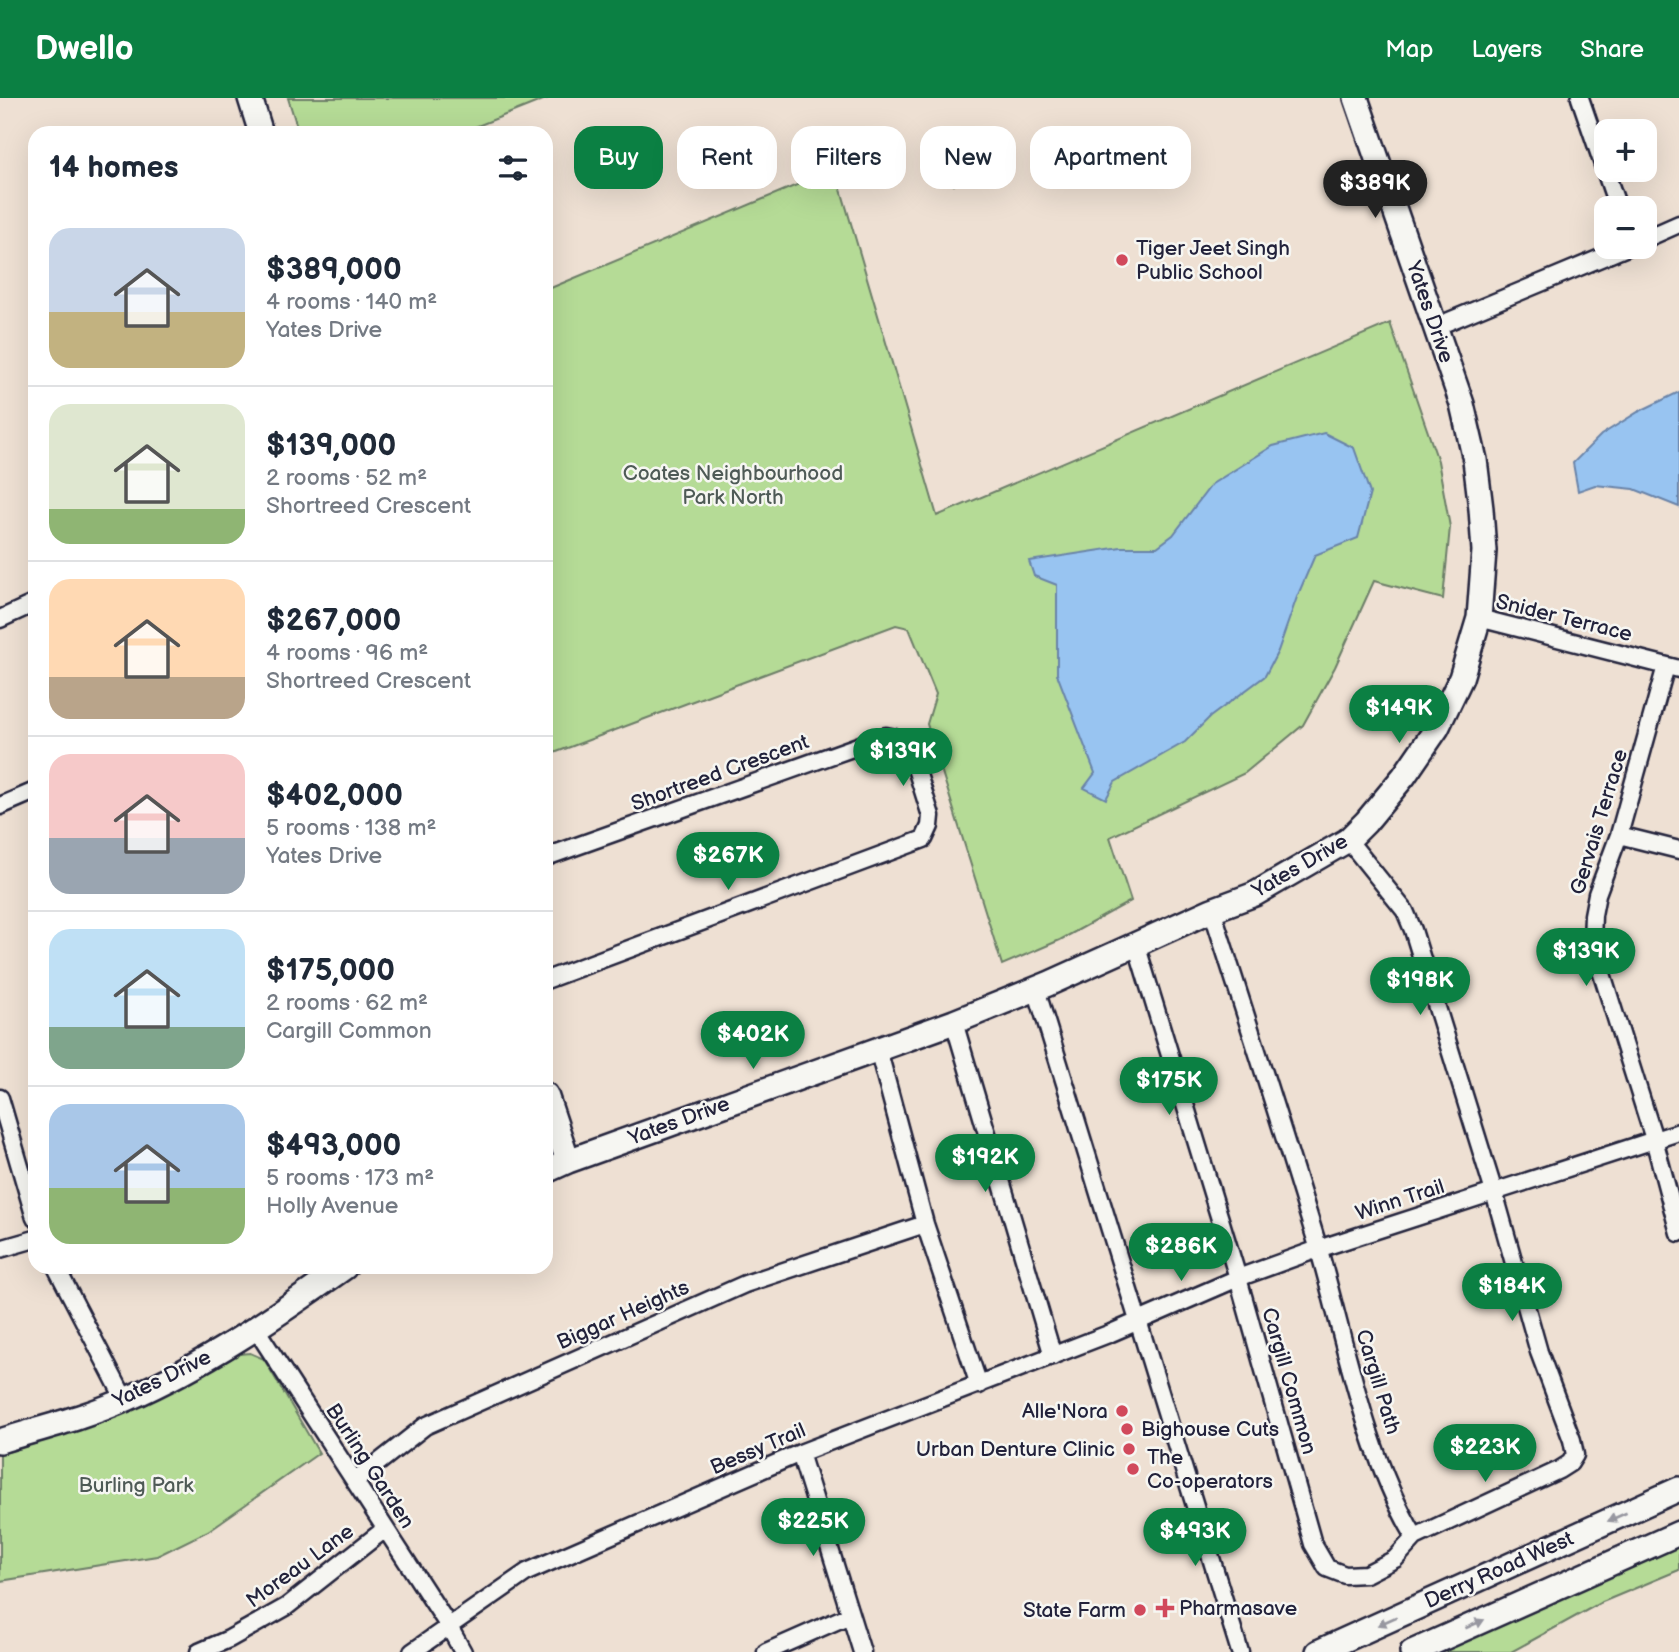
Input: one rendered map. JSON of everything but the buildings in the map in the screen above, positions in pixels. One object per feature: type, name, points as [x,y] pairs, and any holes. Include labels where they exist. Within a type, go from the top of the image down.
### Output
[{"type":"street","points":[[250,98],[259,126]]},
{"type":"street","name":"Yates Drive","points":[[553,1168],[954,1022],[1037,989],[1212,910],[1255,894],[1348,840],[1404,776],[1437,728],[1461,678],[1479,618],[1484,551],[1475,460],[1462,404],[1356,98]]},
{"type":"street","points":[[1580,98],[1614,196]]},
{"type":"street","points":[[1657,234],[1679,224]]},
{"type":"street","points":[[1435,327],[1599,259]]},
{"type":"street","points":[[0,619],[28,607]]},
{"type":"street","name":"Snider Terrace","points":[[1479,618],[1673,667]]},
{"type":"street","name":"Gervais Terrace","points":[[1673,667],[1619,835],[1597,894],[1592,915],[1592,942],[1654,1139],[1679,1233]]},
{"type":"street","name":"Shortreed Crescent","points":[[553,855],[886,736],[900,739],[910,749],[931,816],[930,827],[923,839],[553,977]]},
{"type":"street","points":[[0,806],[28,794]]},
{"type":"street","points":[[1619,835],[1679,850]]},
{"type":"street","points":[[1348,840],[1405,911],[1413,929],[1494,1192],[1539,1352],[1572,1440],[1575,1455],[1570,1464],[1559,1471],[1415,1537]]},
{"type":"street","name":"Cargill Path","points":[[1212,910],[1318,1249],[1368,1426],[1398,1508],[1415,1537]]},
{"type":"street","name":"Cargill Common","points":[[1136,944],[1238,1278],[1313,1544],[1327,1568],[1345,1575],[1366,1574],[1395,1559],[1415,1537]]},
{"type":"street","points":[[1037,989],[1240,1652]]},
{"type":"street","points":[[954,1022],[1053,1356]]},
{"type":"street","points":[[878,1049],[925,1224],[979,1385]]},
{"type":"street","points":[[0,1098],[28,1195]]},
{"type":"street","points":[[553,1116],[568,1161]]},
{"type":"street","name":"Winn Trail","points":[[1139,1322],[1238,1278],[1318,1249],[1679,1132]]},
{"type":"street","name":"Biggar Heights","points":[[355,1481],[425,1426],[745,1284],[925,1224]]},
{"type":"street","points":[[0,1249],[28,1241]]},
{"type":"street","points":[[60,1274],[125,1400]]},
{"type":"street","name":"Yates Drive","points":[[0,1441],[125,1400],[256,1329],[335,1274]]},
{"type":"street","name":"Bessy Trail","points":[[412,1652],[527,1572],[800,1453],[1139,1322]]},
{"type":"street","name":"Burling Garden","points":[[256,1329],[463,1652]]},
{"type":"street","points":[[800,1453],[862,1652]]},
{"type":"street","name":"Derry Road West","points":[[1318,1652],[1679,1489]]},
{"type":"street","name":"Moreau Lane","points":[[199,1652],[229,1639],[286,1607],[385,1530]]},
{"type":"street","name":"Derry Road West","points":[[1412,1652],[1679,1533]]},
{"type":"street","points":[[766,1652],[850,1615]]},
{"type":"green space","points":[[288,98],[548,98],[478,126],[297,126]]},
{"type":"green space","name":"Coates Neighbourhood Park North","points":[[791,187],[841,189],[937,516],[1390,323],[1438,461],[1450,527],[1443,599],[1374,581],[1335,667],[1303,725],[1245,773],[1110,837],[1131,901],[1060,940],[1002,965],[927,724],[936,694],[909,628],[896,625],[553,753],[553,287]]},
{"type":"green space","name":"Burling Park","points":[[250,1353],[264,1359],[319,1453],[208,1531],[157,1556],[0,1581],[0,1454],[66,1434],[147,1403],[239,1354]]},
{"type":"green space","points":[[1679,1523],[1679,1570],[1600,1603],[1511,1652],[1432,1652]]},
{"type":"water","points":[[1679,392],[1679,507],[1634,489],[1595,485],[1578,491],[1573,463],[1601,435],[1638,412]]},
{"type":"water","points":[[1324,433],[1354,448],[1370,493],[1358,538],[1315,555],[1278,651],[1265,676],[1210,717],[1185,742],[1115,782],[1106,799],[1084,788],[1095,773],[1057,674],[1057,585],[1034,576],[1029,561],[1121,547],[1157,547],[1173,535],[1212,484],[1273,446]]},
{"type":"place","name":"Tiger Jeet Singh Public School","points":[[1122,260]]},
{"type":"place","name":"Alle'Nora","points":[[1122,1411]]},
{"type":"place","name":"Bighouse Cuts","points":[[1127,1429]]},
{"type":"place","name":"Urban Denture Clinic","points":[[1129,1449]]},
{"type":"place","name":"The Co-operators","points":[[1133,1469]]},
{"type":"place","name":"Pharmasave","points":[[1165,1608]]},
{"type":"place","name":"State Farm","points":[[1140,1610]]}]
